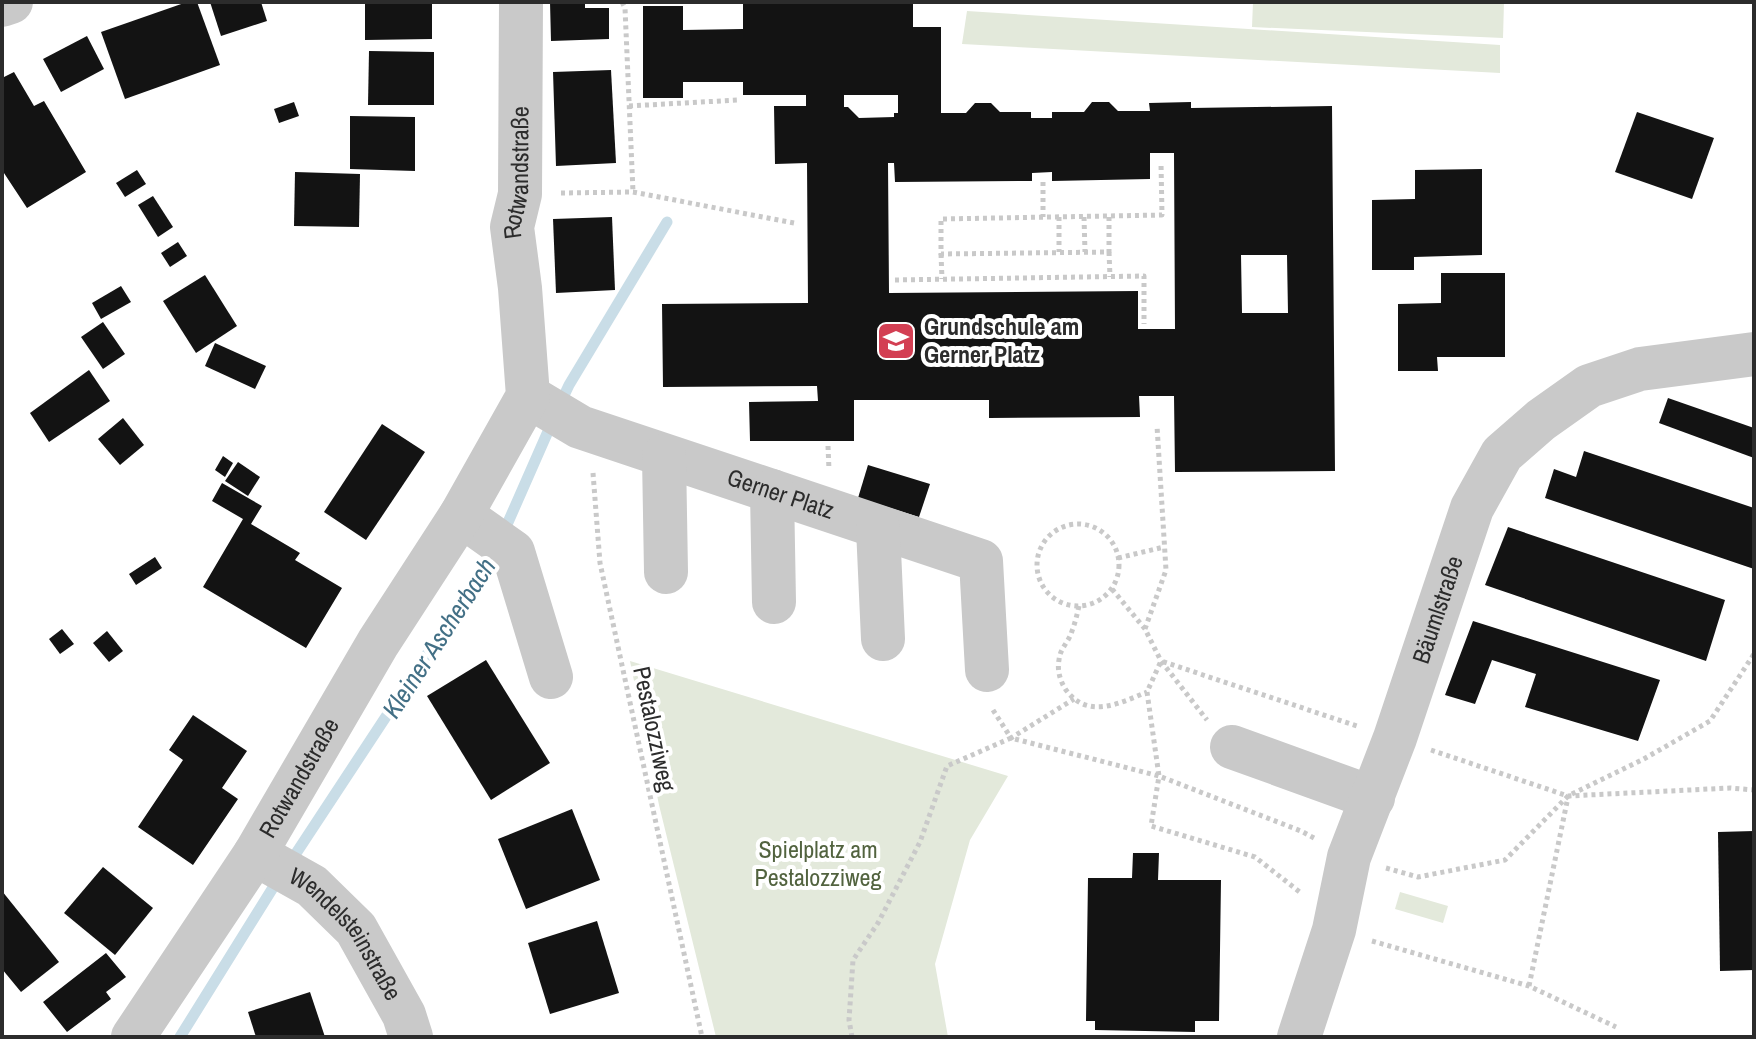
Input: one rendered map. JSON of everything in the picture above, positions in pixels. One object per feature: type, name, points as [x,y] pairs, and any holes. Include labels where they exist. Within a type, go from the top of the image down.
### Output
[{"type":"street","points":[[2,5],[11,2]]},
{"type":"street","name":"Rotwandstraße","points":[[133,1037],[281,868],[296,779],[378,643],[485,531],[528,396],[512,227],[520,194],[521,2]]},
{"type":"street","name":"Bäumlstraße","points":[[1299,1037],[1334,930],[1349,857],[1395,738],[1472,508],[1502,454],[1541,420],[1589,386],[1640,369],[1754,354]]},
{"type":"street","name":"Gerner Platz","points":[[528,396],[580,427],[981,561],[987,670]]},
{"type":"street","points":[[664,456],[666,572]]},
{"type":"street","points":[[772,491],[774,602]]},
{"type":"street","points":[[878,528],[883,639]]},
{"type":"street","points":[[485,531],[551,677]]},
{"type":"street","points":[[1232,747],[1373,798]]},
{"type":"street","name":"Wendelsteinstraße","points":[[281,868],[356,929],[404,1015],[411,1037]]},
{"type":"path","points":[[622,2],[625,8],[633,192]]},
{"type":"path","points":[[629,106],[738,100]]},
{"type":"path","points":[[942,279],[941,219],[1162,215],[1161,163]]},
{"type":"path","points":[[1043,182],[1043,217]]},
{"type":"path","points":[[520,194],[633,192],[794,223]]},
{"type":"path","points":[[1059,217],[1059,252]]},
{"type":"path","points":[[1084,217],[1085,252]]},
{"type":"path","points":[[1109,217],[1110,277]]},
{"type":"path","points":[[941,254],[1109,252]]},
{"type":"path","points":[[895,280],[1144,276],[1144,324]]},
{"type":"path","points":[[1145,629],[1166,570],[1157,426]]},
{"type":"path","name":"Pestalozziweg","points":[[580,427],[596,483],[600,563],[702,1037]]},
{"type":"path","points":[[1085,524],[1109,537],[1118,558],[1118,577],[1112,589],[1103,599],[1079,606],[1065,605],[1053,598],[1038,577],[1039,550],[1057,529],[1085,524]]},
{"type":"path","points":[[1118,558],[1164,547]]},
{"type":"path","points":[[1112,589],[1145,629],[1161,661],[1204,717],[1232,747]]},
{"type":"path","points":[[1079,606],[1072,634],[1062,646],[1058,661],[1064,688],[1074,699],[1099,708],[1114,706],[1147,692]]},
{"type":"path","points":[[1642,760],[1710,721],[1754,654]]},
{"type":"path","points":[[1161,661],[1568,796],[1730,788],[1754,790]]},
{"type":"path","points":[[987,670],[990,704],[1011,738],[1159,776],[1151,826],[1255,857],[1304,895],[1334,930],[1529,986],[1616,1027]]},
{"type":"path","points":[[852,1037],[849,1020],[853,960],[878,923],[920,842],[947,766],[1011,738],[1074,699]]},
{"type":"path","points":[[1529,986],[1568,796]]},
{"type":"green space","points":[[1253,2],[1504,2],[1503,38],[1252,27]]},
{"type":"green space","points":[[967,11],[1500,45],[1500,73],[962,44]]},
{"type":"green space","name":"Spielplatz am Pestalozziweg","points":[[630,661],[1008,776],[970,840],[935,964],[948,1037],[716,1037],[659,805]]},
{"type":"green space","points":[[1400,892],[1448,906],[1443,923],[1395,909]]},
{"type":"building","points":[[187,2],[197,2],[220,65],[125,99],[101,32]]},
{"type":"building","points":[[210,2],[261,2],[267,21],[221,36]]},
{"type":"building","points":[[365,2],[432,2],[432,39],[365,40]]},
{"type":"building","points":[[550,2],[585,2],[585,8],[609,8],[609,39],[551,41]]},
{"type":"building","points":[[743,2],[913,2],[913,27],[941,27],[941,113],[966,113],[975,103],[991,103],[1000,112],[1031,112],[1031,118],[1052,118],[1052,112],[1084,112],[1092,102],[1109,102],[1118,111],[1150,111],[1149,103],[1191,102],[1191,108],[1332,106],[1335,471],[1175,472],[1174,396],[1139,396],[1140,417],[989,418],[989,400],[854,400],[854,441],[750,441],[749,402],[818,401],[817,386],[663,387],[662,304],[808,303],[807,163],[775,164],[774,106],[806,106],[806,95],[743,95],[743,82],[683,82],[683,98],[643,98],[643,6],[683,6],[683,30],[743,29]],"holes":[[[844,95],[898,95],[898,113],[894,113],[894,117],[859,118],[844,107]],[[1150,153],[1174,153],[1175,329],[1138,329],[1138,291],[889,293],[888,163],[894,163],[895,182],[1032,181],[1032,173],[1052,172],[1052,181],[1150,179]],[[1241,255],[1287,255],[1288,313],[1242,313]]]},
{"type":"building","points":[[87,36],[104,69],[61,92],[43,59]]},
{"type":"building","points":[[369,51],[434,52],[434,105],[368,105]]},
{"type":"building","points":[[611,70],[616,163],[556,166],[553,72]]},
{"type":"building","points":[[14,72],[34,106],[44,101],[86,172],[27,208],[2,170],[2,78]]},
{"type":"building","points":[[294,102],[299,116],[279,123],[274,109]]},
{"type":"building","points":[[1637,112],[1714,138],[1692,199],[1615,172]]},
{"type":"building","points":[[350,116],[415,117],[415,171],[350,169]]},
{"type":"building","points":[[1482,169],[1482,255],[1414,257],[1414,270],[1372,270],[1372,200],[1415,199],[1415,170]]},
{"type":"building","points":[[137,170],[146,184],[125,197],[116,183]]},
{"type":"building","points":[[295,172],[360,174],[359,227],[294,226]]},
{"type":"building","points":[[153,196],[173,227],[158,237],[138,205]]},
{"type":"building","points":[[612,217],[615,290],[556,293],[553,219]]},
{"type":"building","points":[[178,242],[187,256],[170,267],[161,253]]},
{"type":"building","points":[[1441,273],[1505,273],[1505,357],[1437,357],[1438,371],[1398,371],[1398,304],[1441,303]]},
{"type":"building","points":[[205,275],[237,326],[196,353],[163,301]]},
{"type":"building","points":[[121,286],[131,302],[101,319],[92,303]]},
{"type":"building","points":[[103,322],[125,354],[103,369],[81,337]]},
{"type":"building","points":[[215,343],[266,366],[255,389],[205,366]]},
{"type":"building","points":[[89,370],[110,401],[49,442],[30,413]]},
{"type":"building","points":[[1668,398],[1754,428],[1754,458],[1659,423]]},
{"type":"building","points":[[123,418],[144,445],[120,465],[98,439]]},
{"type":"building","points":[[382,424],[425,452],[366,540],[324,512]]},
{"type":"building","points":[[1584,451],[1754,508],[1754,569],[1545,498],[1554,469],[1576,477]]},
{"type":"building","points":[[223,456],[233,463],[225,477],[215,470]]},
{"type":"building","points":[[238,462],[260,477],[248,496],[225,481]]},
{"type":"building","points":[[868,465],[930,484],[919,517],[858,498]]},
{"type":"building","points":[[222,483],[262,506],[251,524],[300,553],[295,560],[342,588],[306,648],[203,587],[243,519],[212,501]]},
{"type":"building","points":[[1508,527],[1725,600],[1706,661],[1485,585]]},
{"type":"building","points":[[155,557],[162,568],[136,585],[129,574]]},
{"type":"building","points":[[1473,621],[1660,680],[1638,741],[1525,707],[1536,674],[1492,660],[1475,704],[1445,695]]},
{"type":"building","points":[[62,629],[74,644],[60,654],[49,639]]},
{"type":"building","points":[[107,631],[123,651],[109,662],[93,643]]},
{"type":"building","points":[[486,660],[550,763],[491,800],[427,696]]},
{"type":"building","points":[[193,715],[247,751],[222,788],[238,799],[193,865],[138,827],[183,760],[169,750]]},
{"type":"building","points":[[572,809],[600,880],[526,909],[498,839]]},
{"type":"building","points":[[1754,831],[1754,970],[1720,971],[1718,832]]},
{"type":"building","points":[[1133,853],[1159,853],[1158,880],[1221,880],[1219,1021],[1195,1021],[1195,1032],[1095,1030],[1095,1021],[1086,1021],[1088,878],[1132,878]]},
{"type":"building","points":[[103,867],[153,908],[115,955],[64,913]]},
{"type":"building","points":[[2,891],[59,962],[21,992],[2,969]]},
{"type":"building","points":[[597,921],[619,993],[550,1014],[528,943]]},
{"type":"building","points":[[106,953],[126,977],[106,992],[111,999],[67,1032],[43,1002]]},
{"type":"building","points":[[310,992],[325,1037],[256,1037],[248,1012]]},
{"type":"waterway","name":"Kleiner Ascherbach","points":[[560,404],[667,222]]},
{"type":"waterway","name":"Kleiner Ascherbach","points":[[502,536],[553,420]]},
{"type":"waterway","name":"Kleiner Ascherbach","points":[[289,864],[495,551]]},
{"type":"waterway","name":"Kleiner Ascherbach","points":[[180,1037],[279,878]]},
{"type":"place","name":"Grundschule am Gerner Platz","points":[[896,341]]}]
